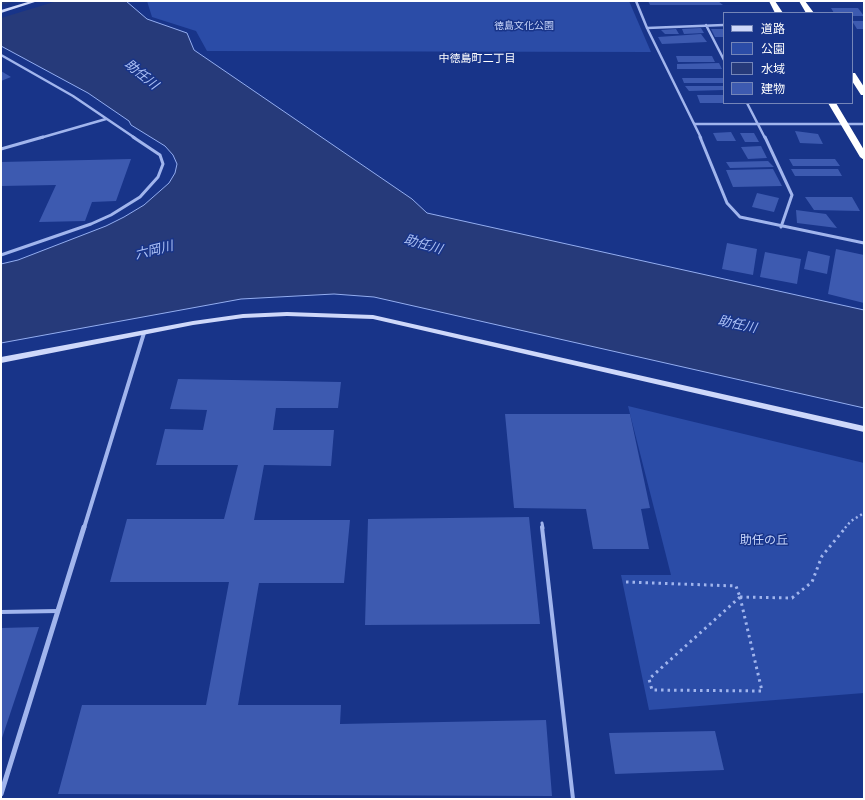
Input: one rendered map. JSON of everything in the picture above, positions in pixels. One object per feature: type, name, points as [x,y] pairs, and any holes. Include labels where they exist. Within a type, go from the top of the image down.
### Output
[{"type":"highway","points":[[772,1],[778,12]]},
{"type":"highway","points":[[802,1],[809,12]]},
{"type":"highway","points":[[853,76],[864,93]]},
{"type":"highway","points":[[833,104],[864,157]]},
{"type":"street","points":[[1,12],[36,1]]},
{"type":"street","points":[[636,1],[647,28],[695,124],[727,204],[740,217],[864,243]]},
{"type":"street","points":[[706,25],[723,58]]},
{"type":"street","points":[[647,28],[723,25]]},
{"type":"street","points":[[1,55],[73,96],[160,156],[163,164],[158,177],[140,197],[111,215],[78,229],[1,255]]},
{"type":"street","points":[[748,104],[759,124],[792,195],[781,226]]},
{"type":"street","points":[[1,149],[106,119]]},
{"type":"street","points":[[695,124],[864,124]]},
{"type":"street","points":[[1,360],[193,323],[243,316],[287,314],[373,317],[864,429]]},
{"type":"street","points":[[1,794],[144,332]]},
{"type":"lane","points":[[542,523],[573,799]]},
{"type":"lane","points":[[1,612],[58,611]]},
{"type":"path","points":[[626,582],[736,586],[740,597],[762,691],[652,690],[649,679],[740,597],[792,598],[812,582],[822,556],[851,521],[864,513]]},
{"type":"green space","name":"徳島文化公園","points":[[147,1],[629,1],[651,52],[207,51],[196,31],[152,17]]},
{"type":"green space","name":"助任の丘","points":[[628,406],[864,463],[864,693],[649,710],[621,575],[671,575]]},
{"type":"water","points":[[1,1],[126,1],[147,19],[187,33],[194,50],[412,199],[427,213],[864,310],[864,408],[374,297],[334,294],[241,299],[1,343],[1,264],[18,260],[106,226],[124,217],[144,205],[169,183],[175,173],[177,164],[173,155],[165,146],[131,125],[129,121],[88,93],[1,46]]},
{"type":"pier","points":[[16,1],[57,1],[1,18],[1,5]]},
{"type":"building","points":[[648,1],[718,1],[723,5],[650,5]]},
{"type":"building","points":[[831,8],[858,8],[864,16],[853,16],[853,12],[833,12]]},
{"type":"building","points":[[853,21],[864,21],[864,29],[857,29]]},
{"type":"building","points":[[701,28],[704,33],[684,34],[682,29]]},
{"type":"building","points":[[676,29],[679,34],[665,34],[661,30]]},
{"type":"building","points":[[711,29],[723,29],[723,37],[715,37]]},
{"type":"building","points":[[701,34],[707,42],[662,44],[658,37]]},
{"type":"building","points":[[676,56],[712,56],[715,62],[678,62]]},
{"type":"building","points":[[719,63],[722,69],[677,69],[677,64]]},
{"type":"building","points":[[1,71],[11,77],[1,81]]},
{"type":"building","points":[[682,78],[723,78],[723,83],[684,83]]},
{"type":"building","points":[[685,86],[723,86],[723,90],[689,91]]},
{"type":"building","points":[[697,95],[723,95],[723,103],[700,103]]},
{"type":"building","points":[[795,131],[818,134],[823,144],[800,143]]},
{"type":"building","points":[[731,132],[736,141],[717,141],[713,133]]},
{"type":"building","points":[[740,133],[754,133],[759,142],[745,142]]},
{"type":"building","points":[[761,146],[767,158],[748,159],[741,147]]},
{"type":"building","points":[[131,159],[116,201],[92,202],[85,221],[39,222],[56,185],[1,186],[1,162]]},
{"type":"building","points":[[789,159],[835,159],[840,166],[793,166]]},
{"type":"building","points":[[768,161],[774,167],[730,168],[726,162]]},
{"type":"building","points":[[773,169],[782,186],[733,187],[726,170]]},
{"type":"building","points":[[791,169],[838,169],[842,176],[795,176]]},
{"type":"building","points":[[757,193],[779,198],[774,212],[752,207]]},
{"type":"building","points":[[805,197],[852,197],[860,211],[814,210]]},
{"type":"building","points":[[796,210],[826,214],[837,228],[797,223]]},
{"type":"building","points":[[727,243],[757,249],[753,275],[722,269]]},
{"type":"building","points":[[836,249],[864,255],[864,303],[828,294]]},
{"type":"building","points":[[808,251],[830,256],[827,274],[804,269]]},
{"type":"building","points":[[765,252],[801,259],[797,284],[760,277]]},
{"type":"building","points":[[178,379],[341,382],[338,408],[276,408],[273,430],[334,430],[331,466],[264,465],[254,520],[350,520],[344,583],[259,583],[238,705],[341,705],[340,724],[546,720],[552,796],[58,794],[82,705],[206,705],[229,582],[110,582],[127,519],[224,519],[238,465],[156,465],[165,429],[203,430],[207,410],[170,409]]},
{"type":"building","points":[[505,414],[630,414],[650,508],[641,509],[649,549],[593,549],[586,509],[514,508]]},
{"type":"building","points":[[529,517],[540,624],[365,625],[368,519]]},
{"type":"building","points":[[39,627],[1,741],[1,628]]},
{"type":"building","points":[[715,731],[724,770],[615,774],[609,733]]},
{"type":"district","name":"中徳島町二丁目","points":[[477,59]]},
{"type":"water label","name":"助任川","points":[[141,75]]},
{"type":"water label","name":"助任川","points":[[423,245]]},
{"type":"water label","name":"六岡川","points":[[154,251]]},
{"type":"water label","name":"助任川","points":[[737,325]]}]
